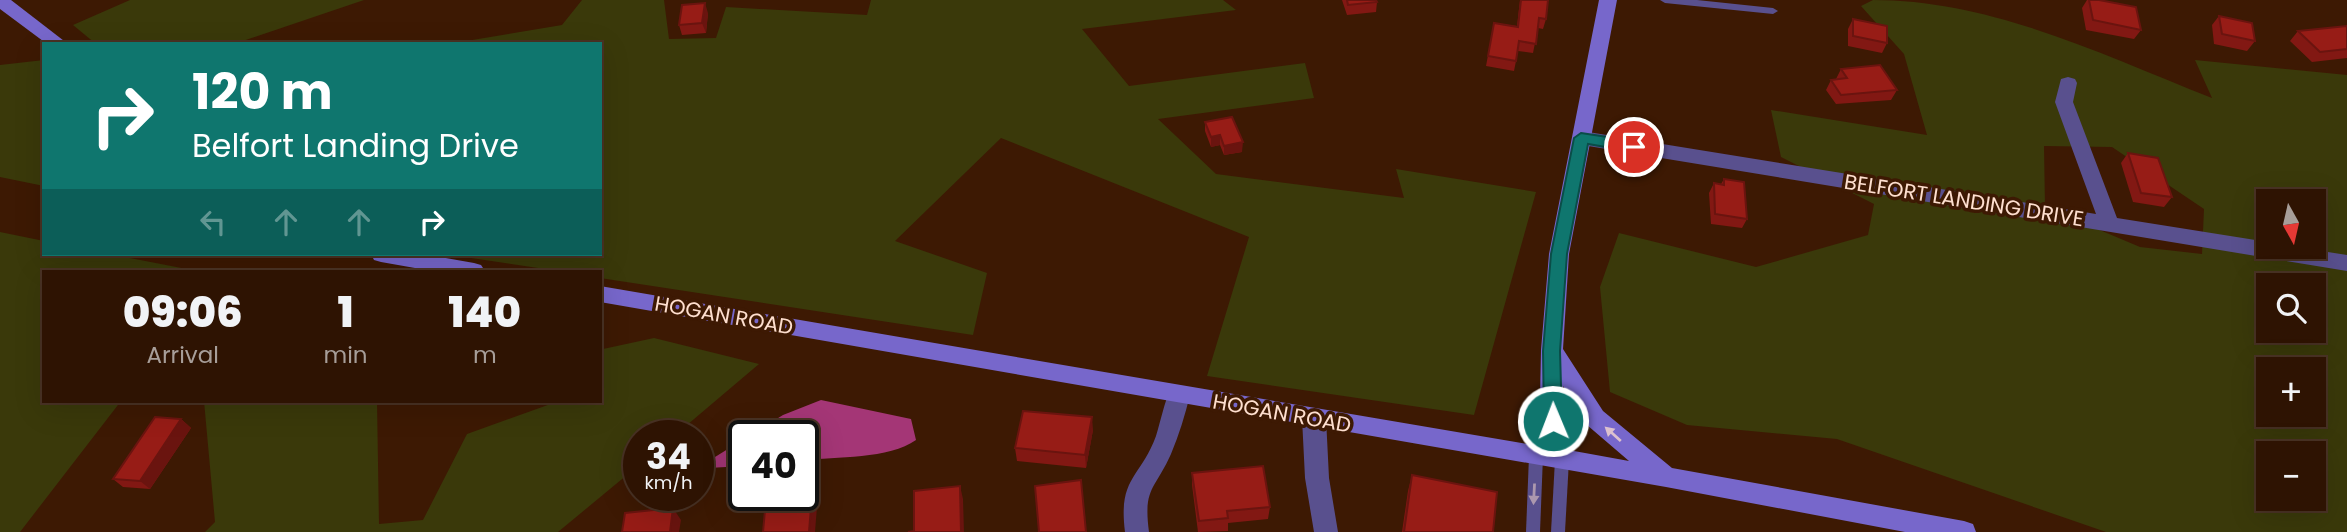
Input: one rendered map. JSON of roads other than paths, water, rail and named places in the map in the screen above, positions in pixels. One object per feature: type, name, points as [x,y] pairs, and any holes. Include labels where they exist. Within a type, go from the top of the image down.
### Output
[{"type":"main road","points":[[0,0],[55,42]]},
{"type":"main road","points":[[1550,458],[1552,351],[1559,254],[1608,0]]},
{"type":"main road","points":[[392,256],[469,270]]},
{"type":"main road","name":"HOGAN ROAD","points":[[602,294],[1179,396],[1666,477],[1951,531]]},
{"type":"main road","points":[[1552,351],[1595,418],[1666,477]]},
{"type":"street","points":[[2068,83],[2064,102],[2109,223]]},
{"type":"street","name":"BELFORT LANDING DRIVE","points":[[1581,138],[2347,263]]},
{"type":"street","points":[[1137,532],[1134,509],[1140,483],[1158,457],[1179,396]]},
{"type":"street","points":[[1314,418],[1317,478],[1326,532]]},
{"type":"lane","points":[[1665,0],[1773,10]]},
{"type":"lane","points":[[1533,532],[1550,458]]},
{"type":"lane","points":[[1550,458],[1558,532]]}]
